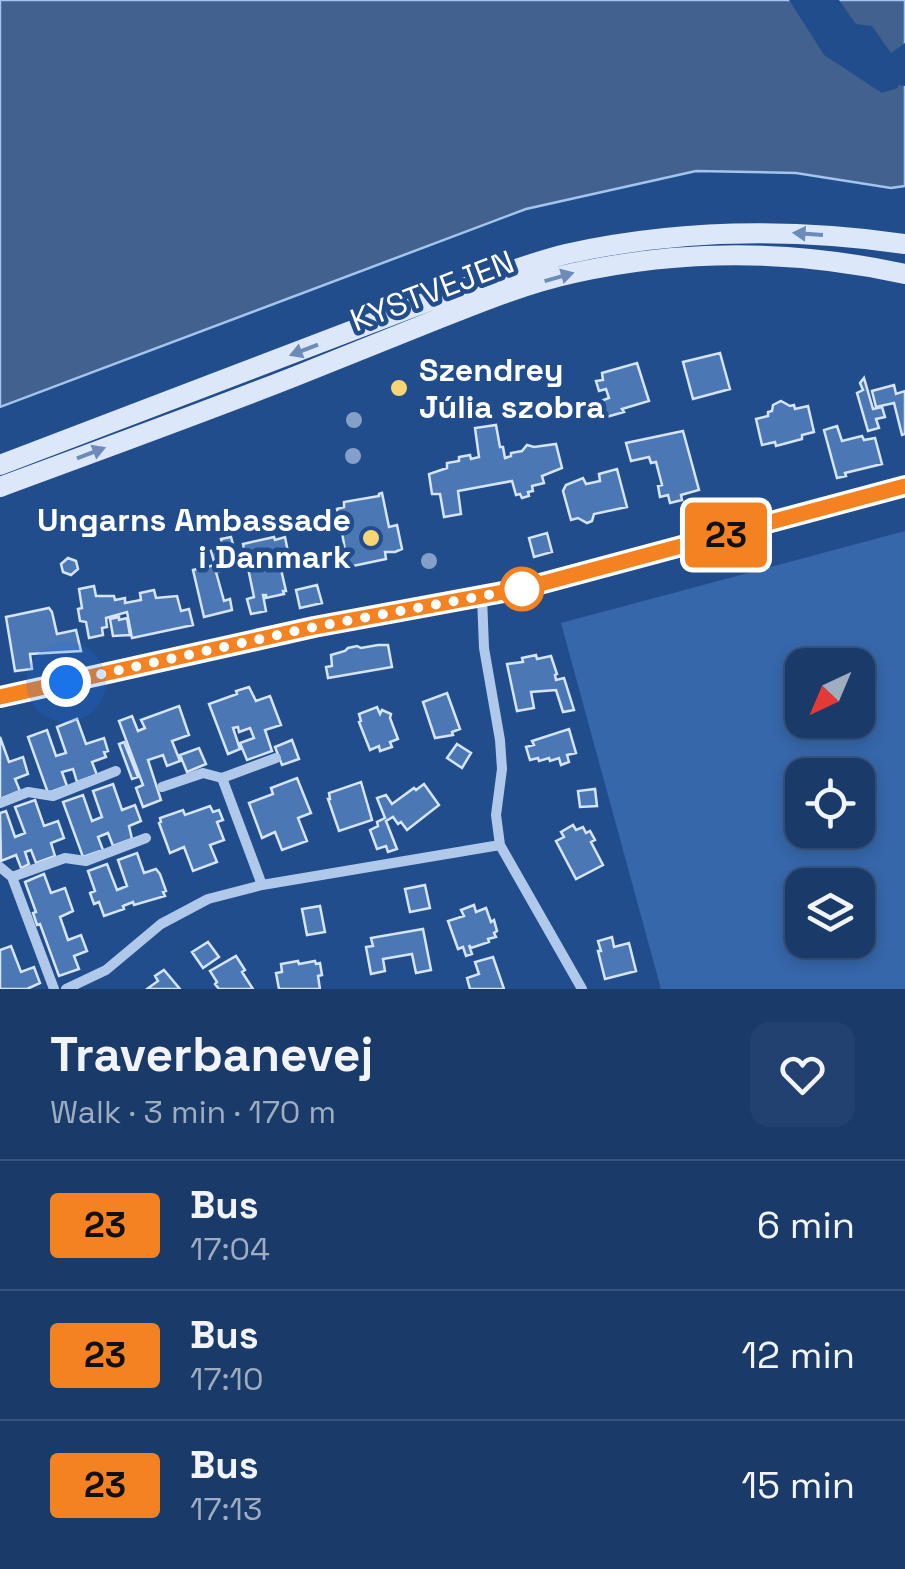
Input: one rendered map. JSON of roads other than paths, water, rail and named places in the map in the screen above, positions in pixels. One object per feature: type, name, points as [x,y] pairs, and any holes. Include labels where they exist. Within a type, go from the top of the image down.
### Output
[{"type":"main road","name":"KYSTVEJEN","points":[[0,464],[492,277],[564,255],[718,233],[767,232],[905,244]]},
{"type":"main road","name":"KYSTVEJEN","points":[[0,488],[504,293],[572,273],[632,262],[738,255],[816,259],[905,274]]},
{"type":"street","points":[[0,697],[314,627],[482,597],[597,571],[905,486]]},
{"type":"street","points":[[482,597],[484,648],[500,740],[502,769],[496,815],[500,845],[582,989]]},
{"type":"street","points":[[162,787],[203,773],[222,778],[276,758]]},
{"type":"street","points":[[0,803],[28,792],[53,796],[116,771]]},
{"type":"street","points":[[222,778],[262,885]]},
{"type":"street","points":[[12,877],[65,858],[86,860],[146,838]]},
{"type":"street","points":[[66,989],[106,970],[161,924],[208,899],[262,885],[500,845]]},
{"type":"street","points":[[0,867],[12,877],[54,989]]},
{"type":"place","name":"Szendrey Júlia szobra","points":[[399,388]]},
{"type":"place","name":"Ungarns Ambassade i Danmark","points":[[371,538]]}]
